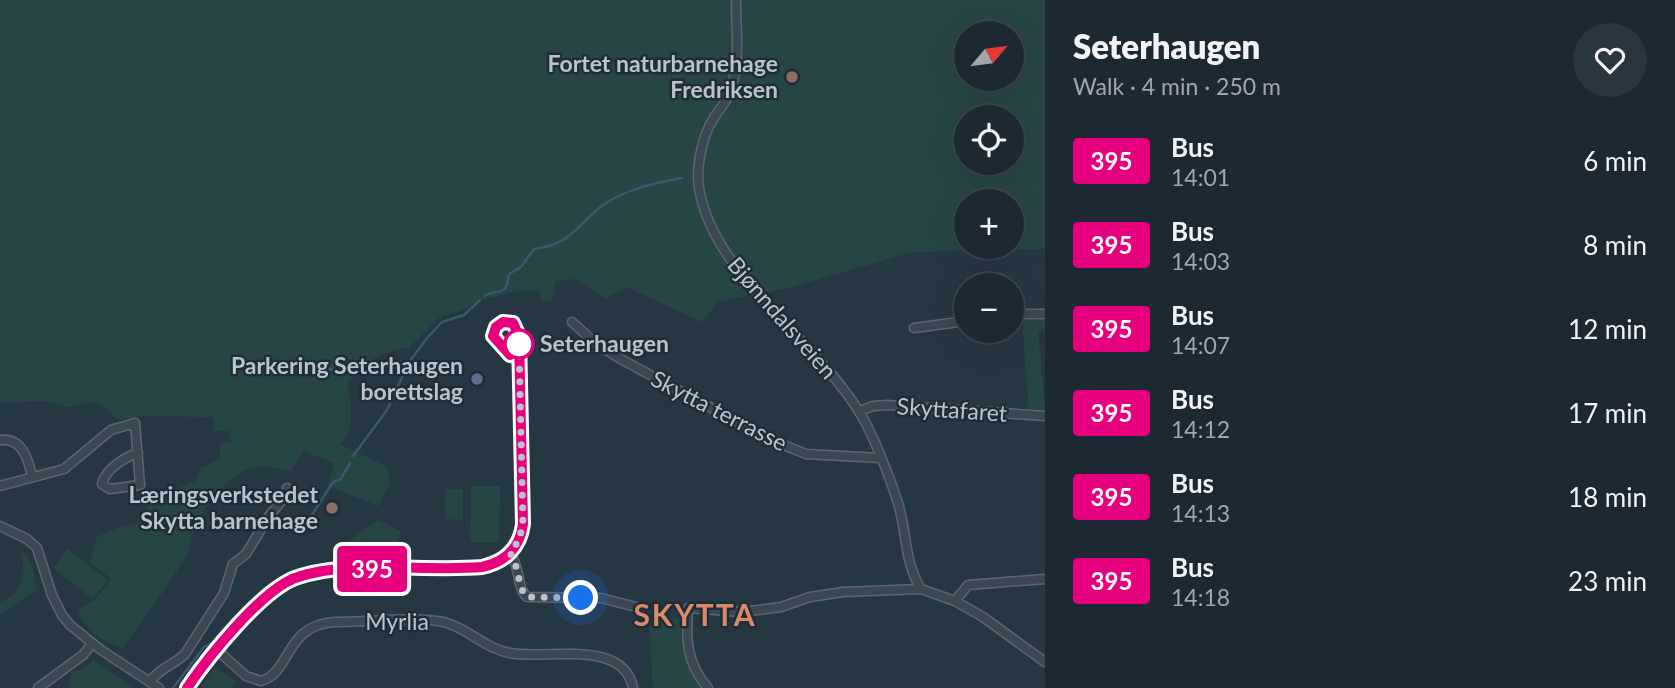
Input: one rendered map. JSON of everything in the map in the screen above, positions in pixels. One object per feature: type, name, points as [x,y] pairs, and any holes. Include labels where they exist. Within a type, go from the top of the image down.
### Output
[{"type":"street","name":"Bjønndalsveien","points":[[736,0],[738,48],[734,76],[728,96],[710,124],[701,152],[698,177],[703,201],[726,254],[818,357],[860,411],[898,504],[912,575],[921,589]]},
{"type":"street","points":[[1024,314],[1045,314]]},
{"type":"street","points":[[187,688],[216,650],[262,600],[281,586],[307,574],[326,571],[482,567],[499,562],[510,553],[519,540],[523,524],[519,365],[517,330],[510,322],[500,323],[493,330],[493,336],[519,365]]},
{"type":"street","name":"Skytta terrasse","points":[[572,322],[617,358],[771,440],[806,454],[880,458]]},
{"type":"street","points":[[914,328],[954,323]]},
{"type":"street","name":"Skyttafaret","points":[[860,411],[887,405],[1045,416]]},
{"type":"street","points":[[0,485],[64,469],[111,430],[135,422],[138,453],[140,485],[110,489],[104,487],[101,481],[128,456],[138,453]]},
{"type":"street","points":[[0,440],[10,440],[20,446],[27,457],[32,476]]},
{"type":"street","points":[[150,682],[157,672],[177,662],[185,654],[224,593],[233,565],[246,554],[288,488]]},
{"type":"street","points":[[0,526],[27,539],[37,548],[58,608],[70,625],[92,644],[159,688]]},
{"type":"street","points":[[510,553],[518,566],[521,590],[527,597],[601,598],[640,608]]},
{"type":"street","points":[[955,601],[968,584],[1045,579]]},
{"type":"street","points":[[708,688],[698,675],[688,651],[688,608],[742,612],[781,607],[810,597],[843,592],[921,589],[955,601],[1045,662]]},
{"type":"street","name":"Myrlia","points":[[216,650],[246,676],[263,680],[273,674],[298,638],[319,625],[335,622],[435,621],[457,627],[506,653],[590,655],[611,660],[627,673],[633,688]]},
{"type":"street","points":[[38,688],[92,644]]},
{"type":"green space","points":[[0,0],[1045,0],[1045,249],[1024,249],[1024,189],[954,189],[954,251],[912,252],[792,287],[718,302],[702,322],[627,287],[605,299],[576,279],[556,281],[552,301],[542,302],[540,291],[518,291],[478,301],[465,309],[439,318],[409,348],[383,354],[347,383],[351,423],[340,444],[387,467],[390,483],[378,506],[328,486],[334,463],[303,451],[291,471],[259,467],[241,473],[224,486],[204,511],[193,532],[185,558],[123,648],[95,635],[77,610],[94,601],[111,579],[90,562],[97,537],[138,523],[149,504],[153,490],[179,488],[195,481],[201,468],[220,459],[220,443],[231,442],[229,431],[214,431],[213,417],[142,416],[118,420],[104,406],[91,402],[68,407],[46,401],[0,403]]},
{"type":"green space","points":[[1024,320],[1045,320],[1045,331],[1038,331],[1045,411],[1029,412]]},
{"type":"green space","points":[[471,486],[500,486],[499,542],[470,542]]},
{"type":"green space","points":[[445,489],[463,489],[463,520],[445,519]]},
{"type":"green space","points":[[378,520],[401,531],[395,548],[359,558],[348,542]]},
{"type":"green space","points":[[67,549],[108,580],[93,599],[53,568]]},
{"type":"green space","points":[[19,550],[30,561],[37,589],[0,616],[0,602],[14,593],[22,580],[23,566]]},
{"type":"green space","points":[[682,617],[685,654],[702,688],[653,688],[649,619]]},
{"type":"green space","points":[[94,660],[134,688],[68,688],[72,671],[84,669]]},
{"type":"green space","points":[[214,668],[236,681],[232,688],[201,688]]},
{"type":"waterway","points":[[484,296],[504,290],[509,274],[521,267],[534,249],[566,238],[612,199],[641,187],[682,178]]},
{"type":"waterway","points":[[353,456],[387,410],[409,362],[428,337],[442,322],[464,315],[480,300]]},
{"type":"waterway","points":[[298,358],[336,371]]},
{"type":"waterway","points":[[305,526],[331,485],[340,480],[350,463]]},
{"type":"waterway","points":[[173,688],[204,647],[212,643]]},
{"type":"bus line","name":"395","points":[[187,688],[208,659],[262,600],[284,583],[307,574],[332,570],[482,567],[499,562],[514,549],[523,524],[519,336],[513,323],[507,321],[498,324],[493,330],[493,336],[510,355]]},
{"type":"place","name":"Fortet naturbarnehage Fredriksen","points":[[792,77]]},
{"type":"place","name":"Seterhaugen","points":[[519,344]]},
{"type":"place","name":"Parkering Seterhaugen borettslag","points":[[477,379]]},
{"type":"place","name":"Læringsverkstedet Skytta barnehage","points":[[332,508]]},
{"type":"district","name":"SKYTTA","points":[[695,616]]},
{"type":"route","points":[[519,344],[523,524],[519,540],[510,553],[518,566],[521,590],[527,597],[581,598]]}]
